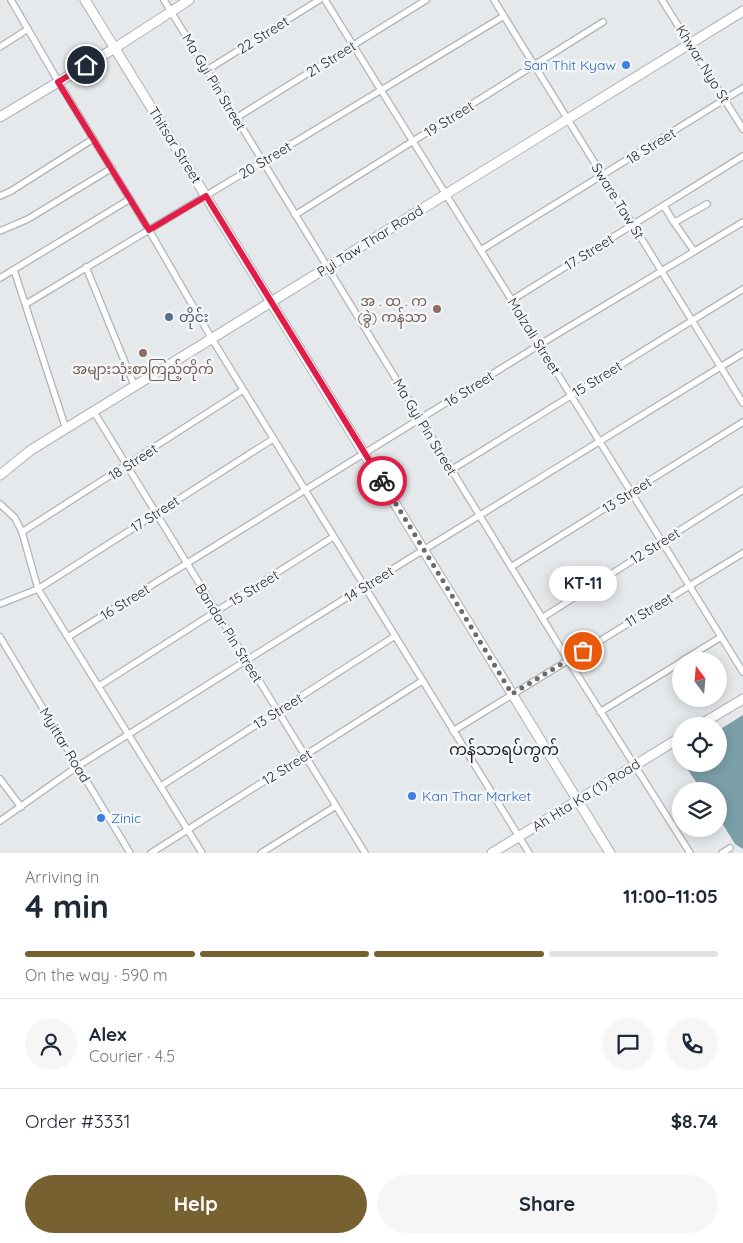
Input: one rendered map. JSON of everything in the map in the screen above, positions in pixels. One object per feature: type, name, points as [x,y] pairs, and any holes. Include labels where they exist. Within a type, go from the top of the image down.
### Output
[{"type":"street","points":[[11,0],[58,82],[149,230],[212,340],[529,853]]},
{"type":"street","name":"Thitsar Street","points":[[86,0],[610,853]]},
{"type":"street","name":"Ma Gyi Pin Street","points":[[164,0],[510,567],[690,853]]},
{"type":"street","points":[[0,117],[115,48],[189,0]]},
{"type":"street","name":"22 Street","points":[[206,70],[319,0]]},
{"type":"street","name":"Malzali Street","points":[[325,0],[743,672]]},
{"type":"street","name":"21 Street","points":[[236,118],[426,0]]},
{"type":"street","name":"Sware Taw St","points":[[494,0],[743,403]]},
{"type":"street","name":"Khwar Nyo St","points":[[662,0],[743,129]]},
{"type":"street","name":"Pyi Taw Thar Road","points":[[0,475],[32,450],[743,11]]},
{"type":"street","name":"20 Street","points":[[26,304],[504,16]]},
{"type":"street","name":"19 Street","points":[[296,215],[603,22]]},
{"type":"street","points":[[0,47],[28,29]]},
{"type":"street","name":"18 Street","points":[[481,250],[743,88]]},
{"type":"street","points":[[0,196],[93,139]]},
{"type":"street","name":"17 Street","points":[[512,300],[743,156]]},
{"type":"street","points":[[0,231],[28,219],[112,168]]},
{"type":"street","points":[[0,278],[130,199]]},
{"type":"street","points":[[673,221],[680,220],[707,204]]},
{"type":"street","points":[[664,206],[694,251]]},
{"type":"street","name":"16 Street","points":[[68,637],[539,345],[743,222]]},
{"type":"street","points":[[86,267],[134,387]]},
{"type":"street","points":[[14,270],[66,429]]},
{"type":"street","name":"15 Street","points":[[451,470],[743,289]]},
{"type":"street","name":"14 Street","points":[[0,821],[78,766],[743,353]]},
{"type":"street","name":"18 Street","points":[[22,532],[243,390]]},
{"type":"street","name":"Bandar Pin Street","points":[[94,412],[364,852]]},
{"type":"street","name":"13 Street","points":[[510,567],[743,422]]},
{"type":"street","name":"17 Street","points":[[0,604],[38,589],[273,439]]},
{"type":"street","name":"12 Street","points":[[542,618],[743,490]]},
{"type":"street","points":[[0,504],[15,518],[22,532],[38,589],[202,853]]},
{"type":"street","name":"15 Street","points":[[98,686],[334,537]]},
{"type":"street","name":"11 Street","points":[[453,731],[743,553]]},
{"type":"street","name":"13 Street","points":[[160,786],[395,636]]},
{"type":"street","name":"Myittar Road","points":[[0,637],[130,853]]},
{"type":"street","points":[[698,652],[721,637]]},
{"type":"street","points":[[600,712],[672,668]]},
{"type":"street","name":"12 Street","points":[[151,853],[422,682]]},
{"type":"street","points":[[713,717],[743,699]]},
{"type":"street","name":"Ah Hta Ka (1) Road","points":[[492,853],[672,743]]},
{"type":"street","points":[[0,779],[21,806]]},
{"type":"street","points":[[261,853],[336,806]]},
{"type":"street","points":[[722,853],[730,848]]},
{"type":"water","points":[[743,715],[743,849],[735,844],[727,831],[727,782],[696,782],[689,772],[727,772],[727,725]]},
{"type":"way so far","points":[[382,481],[512,694],[583,651]]},
{"type":"place","name":"San Thit Kyaw","points":[[626,65]]},
{"type":"place","name":"အ . ထ . က (ခွဲ) ကန်သာ","points":[[437,309]]},
{"type":"place","name":"တိုင်း","points":[[169,317]]},
{"type":"place","name":"အများသုံးစာကြည့်တိုက်","points":[[143,353]]},
{"type":"place","name":"KT-11","points":[[583,651]]},
{"type":"place","name":"Kan Thar Market","points":[[412,796]]},
{"type":"place","name":"Zinic","points":[[101,818]]},
{"type":"district","name":"ကန်သာရပ်ကွက်","points":[[504,749]]},
{"type":"route","points":[[86,65],[58,82],[149,230],[206,196],[382,481]]}]
